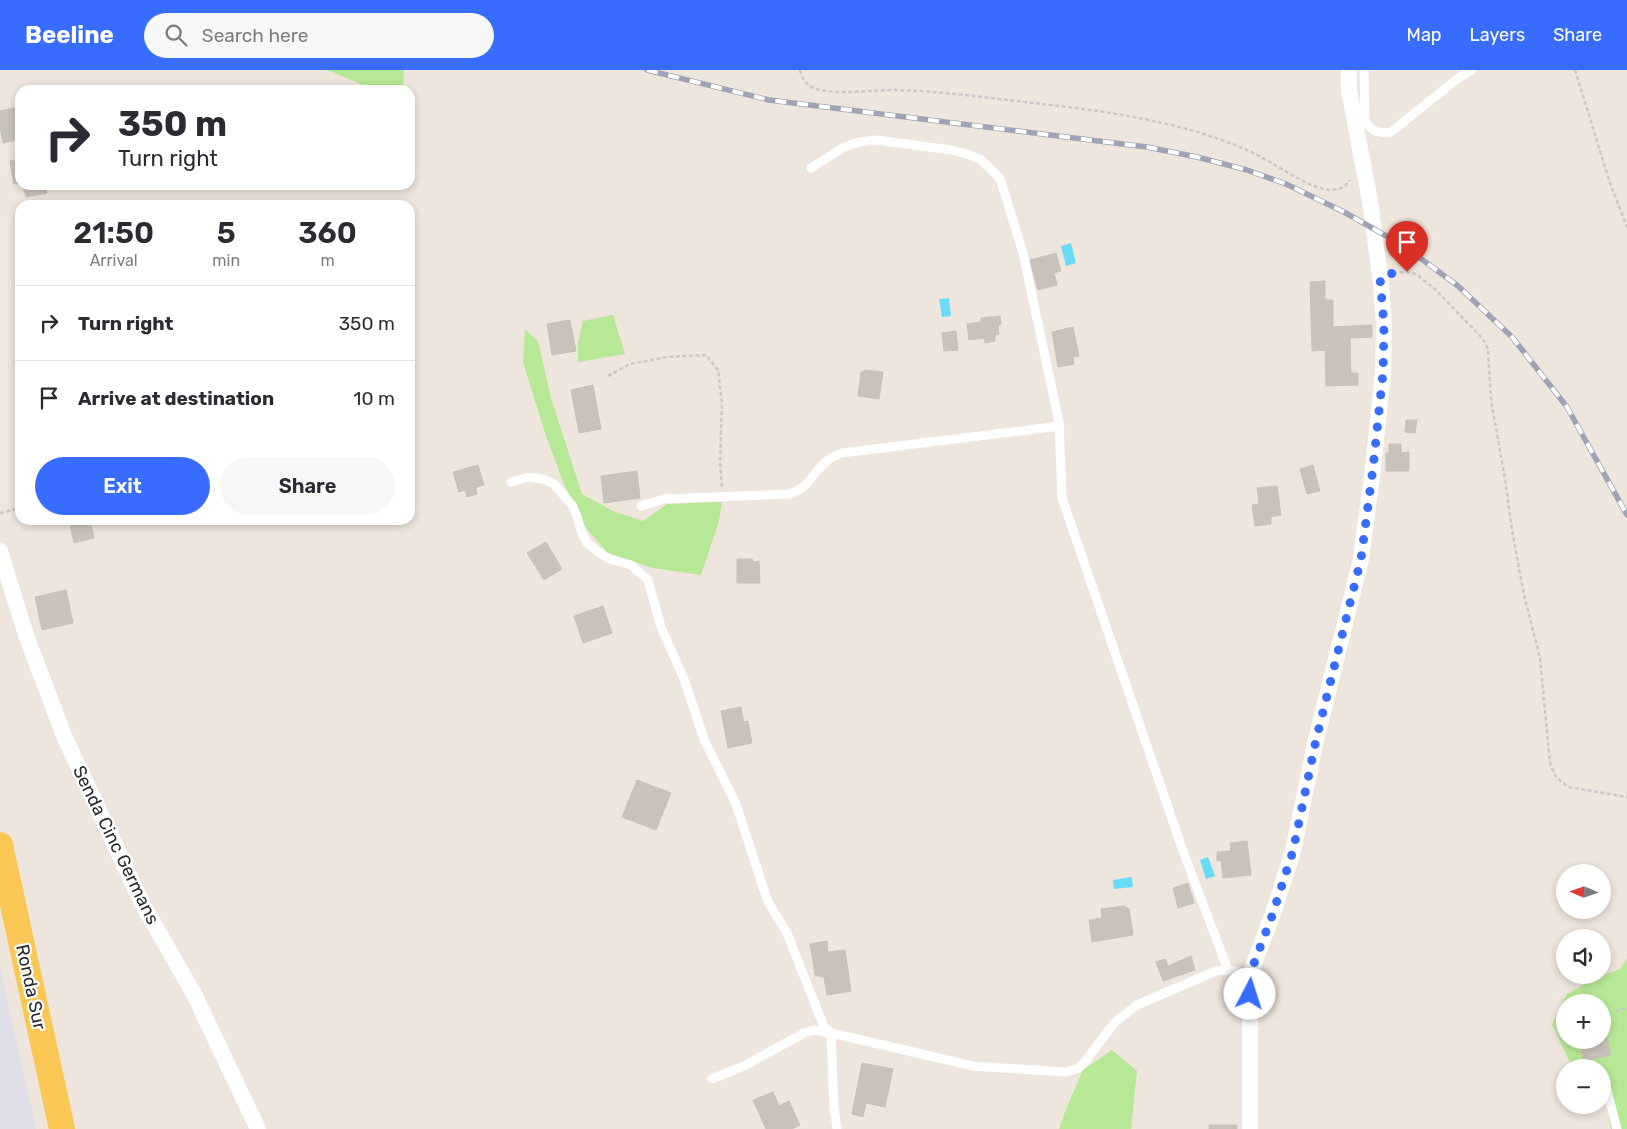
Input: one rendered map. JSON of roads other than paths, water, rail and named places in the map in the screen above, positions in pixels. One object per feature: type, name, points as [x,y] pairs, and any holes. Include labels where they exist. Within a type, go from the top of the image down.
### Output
[{"type":"main road","name":"Ronda Sur","points":[[0,845],[62,1129]]},
{"type":"street","points":[[1250,1129],[1250,974],[1275,909],[1293,851],[1316,740],[1361,559],[1383,373],[1384,325],[1380,278],[1370,201],[1349,91],[1349,70]]},
{"type":"street","name":"Senda Cinc Germans","points":[[0,551],[27,638],[65,738],[142,903],[194,994],[258,1129]]},
{"type":"lane","points":[[1364,70],[1365,120],[1374,132],[1383,133],[1390,132],[1457,79],[1472,70]]},
{"type":"lane","points":[[811,168],[844,148],[859,142],[877,140],[951,150],[980,159],[1000,178],[1023,253],[1060,426],[1062,498],[1183,851],[1228,970]]},
{"type":"lane","points":[[641,506],[664,499],[789,494],[800,491],[831,456],[842,453],[1060,426]]},
{"type":"lane","points":[[511,482],[529,477],[543,479],[554,484],[572,505],[587,542],[597,552],[610,559],[631,565],[648,580],[661,627],[684,679],[704,739],[736,804],[768,902],[787,933],[824,1027],[831,1033],[834,1109],[837,1128]]},
{"type":"lane","points":[[712,1079],[746,1065],[804,1033],[813,1030],[973,1066],[1065,1072],[1077,1069],[1115,1022],[1137,1004],[1216,971],[1228,970],[1250,974]]},
{"type":"lane","points":[[1611,1105],[1617,1129]]},
{"type":"water","points":[[1071,243],[1076,263],[1066,266],[1061,246]]},
{"type":"water","points":[[949,298],[951,316],[942,317],[939,299]]},
{"type":"water","points":[[1208,857],[1215,876],[1206,879],[1200,860]]},
{"type":"water","points":[[1132,877],[1133,887],[1114,889],[1113,880]]},
{"type":"railway","points":[[647,70],[769,100],[1147,147],[1247,170],[1286,184],[1344,212],[1404,246],[1458,286],[1512,337],[1567,407],[1627,515]]}]
